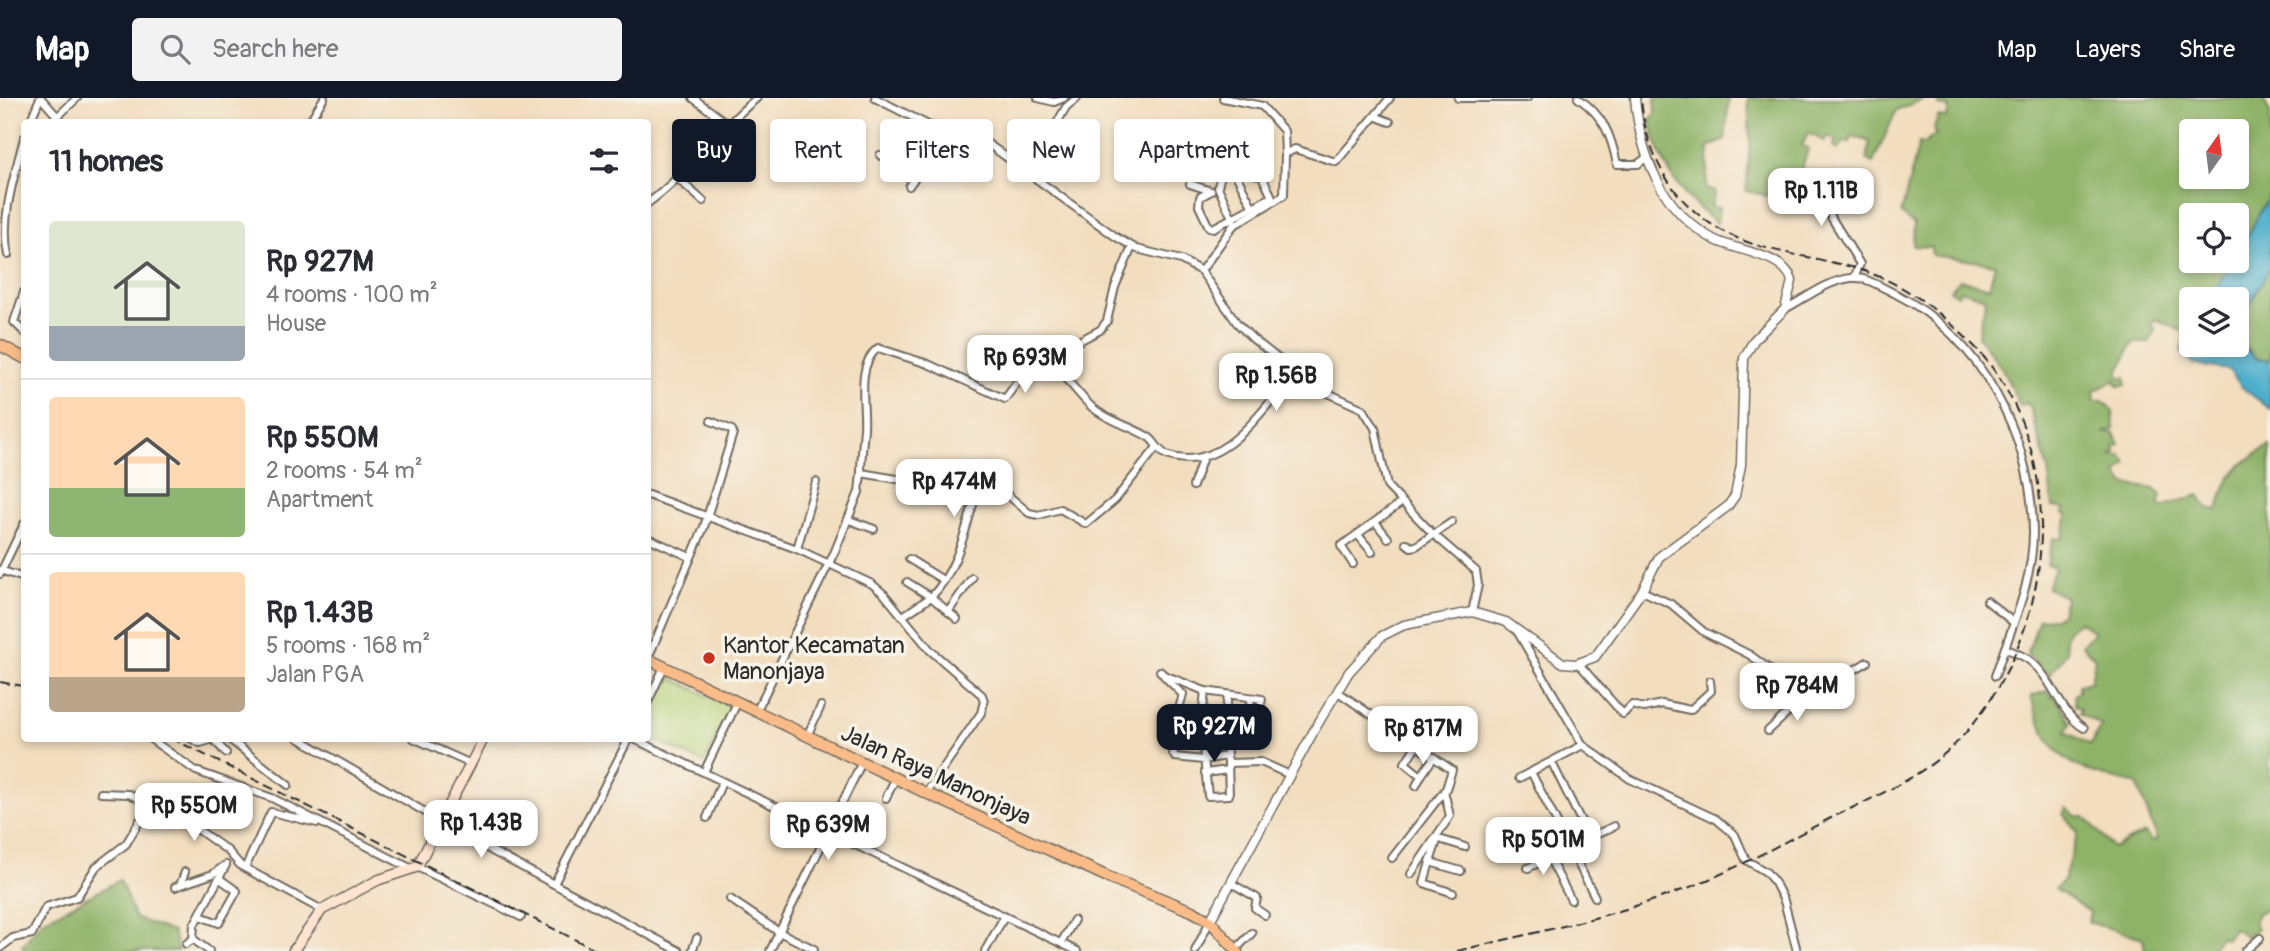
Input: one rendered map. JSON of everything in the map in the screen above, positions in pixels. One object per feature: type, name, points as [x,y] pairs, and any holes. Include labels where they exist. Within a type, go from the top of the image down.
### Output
[{"type":"main road","points":[[0,345],[21,356]]},
{"type":"main road","name":"Jalan Raya Manonjaya","points":[[651,660],[926,793],[1210,921]]},
{"type":"main road","points":[[293,951],[322,910],[378,880],[414,867],[442,822],[482,742]]},
{"type":"main road","points":[[1210,921],[1237,950]]},
{"type":"street","points":[[41,98],[54,119]]},
{"type":"street","points":[[31,119],[41,98]]},
{"type":"street","points":[[56,119],[77,98]]},
{"type":"street","points":[[311,119],[324,98]]},
{"type":"street","points":[[693,98],[721,119]]},
{"type":"street","points":[[734,119],[757,98]]},
{"type":"street","points":[[875,98],[920,119]]},
{"type":"street","points":[[1038,98],[1054,102],[1063,98],[1066,107]]},
{"type":"street","points":[[1059,119],[1066,107],[1077,98]]},
{"type":"street","points":[[1211,191],[1200,197],[1199,204],[1209,227],[1216,228],[1284,195],[1284,131],[1262,106],[1223,98]]},
{"type":"street","points":[[1285,153],[1295,149],[1336,162],[1377,117],[1390,98]]},
{"type":"street","points":[[1458,98],[1527,98]]},
{"type":"street","points":[[1578,98],[1605,124],[1617,164],[1638,164],[1646,158]]},
{"type":"street","points":[[1635,98],[1646,158],[1663,191],[1697,228],[1734,249],[1778,263],[1787,271],[1792,281],[1784,309]]},
{"type":"street","points":[[1377,117],[1390,122]]},
{"type":"street","points":[[8,255],[4,240],[6,223],[21,155]]},
{"type":"street","points":[[651,201],[674,182]]},
{"type":"street","points":[[681,182],[703,201]]},
{"type":"street","points":[[909,186],[912,182]]},
{"type":"street","points":[[1042,182],[1132,247],[1167,255],[1201,271],[1244,331],[1330,396],[1353,402],[1363,409],[1375,428],[1387,486],[1433,534],[1476,571],[1478,585],[1472,612]]},
{"type":"street","points":[[1219,182],[1220,193],[1233,222]]},
{"type":"street","points":[[1240,182],[1253,208]]},
{"type":"street","points":[[1201,271],[1233,222],[1272,198],[1266,182]]},
{"type":"street","points":[[1199,187],[1190,184],[1220,193]]},
{"type":"street","points":[[1835,184],[1837,201],[1830,212],[1831,217],[1860,264],[1854,278]]},
{"type":"street","points":[[1082,340],[1100,330],[1107,321],[1119,276],[1132,247]]},
{"type":"street","points":[[1195,951],[1338,692],[1362,656],[1382,636],[1404,625],[1472,612],[1506,622],[1555,659],[1579,663],[1595,657],[1642,592],[1665,552],[1727,507],[1735,496],[1741,465],[1744,358],[1754,341],[1784,309],[1798,304],[1811,292],[1854,278],[1881,286],[1930,315],[1976,364],[2011,419],[2026,476],[2033,532],[2026,593],[1995,676]]},
{"type":"street","points":[[21,301],[14,322],[21,329]]},
{"type":"street","points":[[756,712],[849,520],[859,492],[864,428],[862,388],[871,358],[878,348],[928,364],[1005,399],[1030,364],[1038,363],[1074,385],[1088,404],[1105,417],[1151,439],[1168,456],[1203,457],[1233,442],[1295,372]]},
{"type":"street","points":[[651,651],[708,517],[734,432],[711,421]]},
{"type":"street","points":[[861,473],[915,482],[956,479],[979,482],[1003,491],[1030,513],[1040,515],[1060,509],[1086,524],[1121,493],[1157,447]]},
{"type":"street","points":[[1193,486],[1203,457]]},
{"type":"street","points":[[797,550],[816,482]]},
{"type":"street","points":[[903,616],[931,597],[954,564],[979,482]]},
{"type":"street","points":[[651,496],[828,562],[872,584],[903,616],[931,651],[977,690],[985,701],[981,713],[926,793]]},
{"type":"street","points":[[1353,564],[1340,547],[1401,503]]},
{"type":"street","points":[[849,520],[874,529]]},
{"type":"street","points":[[1406,543],[1413,547],[1452,522]]},
{"type":"street","points":[[1376,523],[1388,538]]},
{"type":"street","points":[[21,530],[2,571],[21,577]]},
{"type":"street","points":[[1358,535],[1372,552]]},
{"type":"street","points":[[651,539],[690,557]]},
{"type":"street","points":[[909,559],[943,580]]},
{"type":"street","points":[[948,612],[972,578]]},
{"type":"street","points":[[907,582],[931,597],[957,620]]},
{"type":"street","points":[[1642,592],[1671,604],[1704,632],[1750,655],[1805,697]]},
{"type":"street","points":[[1987,601],[2014,622]]},
{"type":"street","points":[[1517,630],[1583,745],[1630,779],[1716,819],[1735,835],[1746,860],[1766,872],[1775,883],[1784,901],[1797,951]]},
{"type":"street","points":[[2005,648],[2031,662],[2044,675],[2069,719],[2084,729]]},
{"type":"street","points":[[1768,731],[1805,697],[1813,696],[1867,662]]},
{"type":"street","points":[[1579,663],[1623,714],[1632,705],[1644,708],[1660,704],[1690,710],[1711,691],[1710,681]]},
{"type":"street","points":[[651,695],[664,667]]},
{"type":"street","points":[[1182,694],[1162,673],[1205,691],[1251,698]]},
{"type":"street","points":[[1179,709],[1186,685]]},
{"type":"street","points":[[1205,691],[1201,727],[1209,796],[1229,795],[1224,727],[1228,695]]},
{"type":"street","points":[[1338,692],[1452,770],[1444,791],[1392,858]]},
{"type":"street","points":[[704,772],[737,703]]},
{"type":"street","points":[[807,736],[821,706]]},
{"type":"street","points":[[1224,727],[1201,727],[1195,724],[1185,726],[1172,754],[1175,757],[1227,763],[1261,762],[1290,775]]},
{"type":"street","points":[[1226,739],[1237,739]]},
{"type":"street","points":[[155,742],[196,771],[272,798],[521,917]]},
{"type":"street","points":[[217,742],[226,754]]},
{"type":"street","points":[[233,742],[288,785]]},
{"type":"street","points":[[305,742],[442,822],[679,951]]},
{"type":"street","points":[[422,742],[471,764]]},
{"type":"street","points":[[554,884],[629,742]]},
{"type":"street","points":[[640,742],[1077,951]]},
{"type":"street","points":[[1519,778],[1583,745]]},
{"type":"street","points":[[1416,746],[1405,763],[1421,776]]},
{"type":"street","points":[[1416,786],[1434,757]]},
{"type":"street","points":[[770,951],[862,762]]},
{"type":"street","points":[[1205,773],[1227,763]]},
{"type":"street","points":[[1552,763],[1596,851]]},
{"type":"street","points":[[1531,772],[1595,897]]},
{"type":"street","points":[[886,798],[896,777]]},
{"type":"street","points":[[707,818],[722,782]]},
{"type":"street","points":[[1411,874],[1437,839],[1451,812],[1444,791]]},
{"type":"street","points":[[101,793],[127,794],[206,834],[245,868],[322,910]]},
{"type":"street","points":[[0,948],[13,938],[32,934],[46,907],[77,897],[96,867],[126,844],[149,804]]},
{"type":"street","points":[[245,868],[271,812],[322,824]]},
{"type":"street","points":[[1528,869],[1614,826]]},
{"type":"street","points":[[1437,839],[1465,847]]},
{"type":"street","points":[[1437,839],[1424,883],[1454,893]]},
{"type":"street","points":[[1541,842],[1570,900]]},
{"type":"street","points":[[185,872],[178,886],[213,874],[234,860]]},
{"type":"street","points":[[1430,862],[1461,871]]},
{"type":"street","points":[[193,939],[194,925],[226,865]]},
{"type":"street","points":[[200,916],[219,923],[237,891],[220,878]]},
{"type":"street","points":[[1231,883],[1257,898],[1255,908],[1265,915]]},
{"type":"street","points":[[730,899],[779,932],[814,949]]},
{"type":"street","points":[[985,951],[1004,917]]},
{"type":"street","points":[[1061,943],[1074,920]]},
{"type":"street","points":[[1237,950],[1252,933]]},
{"type":"street","points":[[692,951],[697,938]]},
{"type":"street","points":[[2245,951],[2260,938]]},
{"type":"street","points":[[186,944],[193,939]]},
{"type":"street","points":[[193,939],[209,951]]},
{"type":"green space","points":[[1655,98],[1729,98],[1725,140],[1709,147],[1706,189],[1715,192],[1711,207],[1719,208],[1717,224],[1682,190],[1659,152],[1650,120],[1655,114]]},
{"type":"green space","points":[[1748,98],[1938,98],[1924,99],[1896,111],[1873,163],[1867,160],[1870,142],[1853,136],[1849,143],[1844,141],[1837,150],[1833,147],[1836,140],[1828,136],[1824,141],[1809,133],[1802,145],[1808,149],[1795,190],[1776,186],[1773,197],[1746,191],[1750,142]]},
{"type":"green space","points":[[1938,98],[2262,98],[2270,112],[2270,194],[2249,232],[2249,203],[2179,203],[2179,273],[2225,273],[2217,287],[2179,287],[2179,330],[2156,319],[2150,325],[2155,329],[2149,343],[2133,343],[2118,373],[2120,378],[2126,377],[2126,385],[2117,386],[2115,380],[2094,391],[2095,401],[2103,401],[2113,411],[2114,429],[2103,433],[2114,433],[2119,445],[2114,446],[2116,452],[2112,455],[2121,455],[2127,464],[2117,473],[2124,484],[2154,489],[2162,496],[2159,505],[2162,507],[2199,495],[2208,508],[2218,510],[2225,488],[2235,471],[2270,446],[2270,908],[2257,913],[2254,923],[2257,928],[2247,937],[2235,928],[2225,939],[2221,936],[2209,951],[2145,951],[2143,938],[2088,922],[2090,912],[2055,889],[2063,881],[2078,833],[2063,814],[2066,808],[2076,816],[2085,817],[2113,848],[2145,833],[2152,842],[2157,839],[2137,784],[2097,773],[2068,760],[2046,736],[2031,696],[2048,691],[2052,697],[2055,695],[2071,723],[2066,732],[2091,745],[2101,725],[2080,714],[2081,708],[2075,706],[2074,696],[2079,691],[2079,685],[2091,682],[2095,659],[2082,645],[2094,632],[2080,622],[2071,628],[2065,638],[2067,652],[2049,675],[2027,655],[2039,619],[2055,618],[2062,613],[2066,597],[2047,588],[2055,568],[2047,565],[2053,538],[2062,539],[2068,515],[2063,514],[2064,509],[2053,507],[2048,470],[2030,407],[2027,403],[2020,406],[2003,370],[1978,336],[1986,298],[1960,290],[1958,295],[1950,290],[1960,279],[1989,288],[1995,264],[1932,255],[1931,247],[1913,246],[1914,224],[1901,214],[1919,143],[1924,144],[1936,134],[1934,129],[1938,117],[1947,118],[1949,108],[1938,105]]},
{"type":"green space","points":[[2270,267],[2270,360],[2255,358],[2249,350],[2249,306]]},
{"type":"green space","points":[[669,677],[731,707],[704,763],[651,737],[651,715]]},
{"type":"green space","points":[[120,880],[135,918],[173,932],[178,951],[26,951],[22,946],[42,921]]},
{"type":"water","points":[[2270,194],[2270,267],[2249,306],[2249,287],[2217,287],[2225,273],[2249,273],[2249,232]]},
{"type":"water","points":[[2249,352],[2255,358],[2270,360],[2270,409],[2242,387],[2229,370],[2192,364],[2186,357],[2249,357]]},
{"type":"railway","points":[[1457,951],[1601,916],[1685,889],[1742,864],[1917,774],[1961,738],[1995,692],[2020,641],[2036,586],[2041,529],[2032,452],[2013,403],[1986,359],[1936,311],[1888,281],[1844,265],[1750,243],[1706,221],[1673,188],[1661,168],[1644,123],[1641,98]]},
{"type":"railway","points":[[0,682],[21,686]]},
{"type":"railway","points":[[179,742],[598,951]]},
{"type":"place","name":"Kantor Kecamatan Manonjaya","points":[[709,658]]}]
